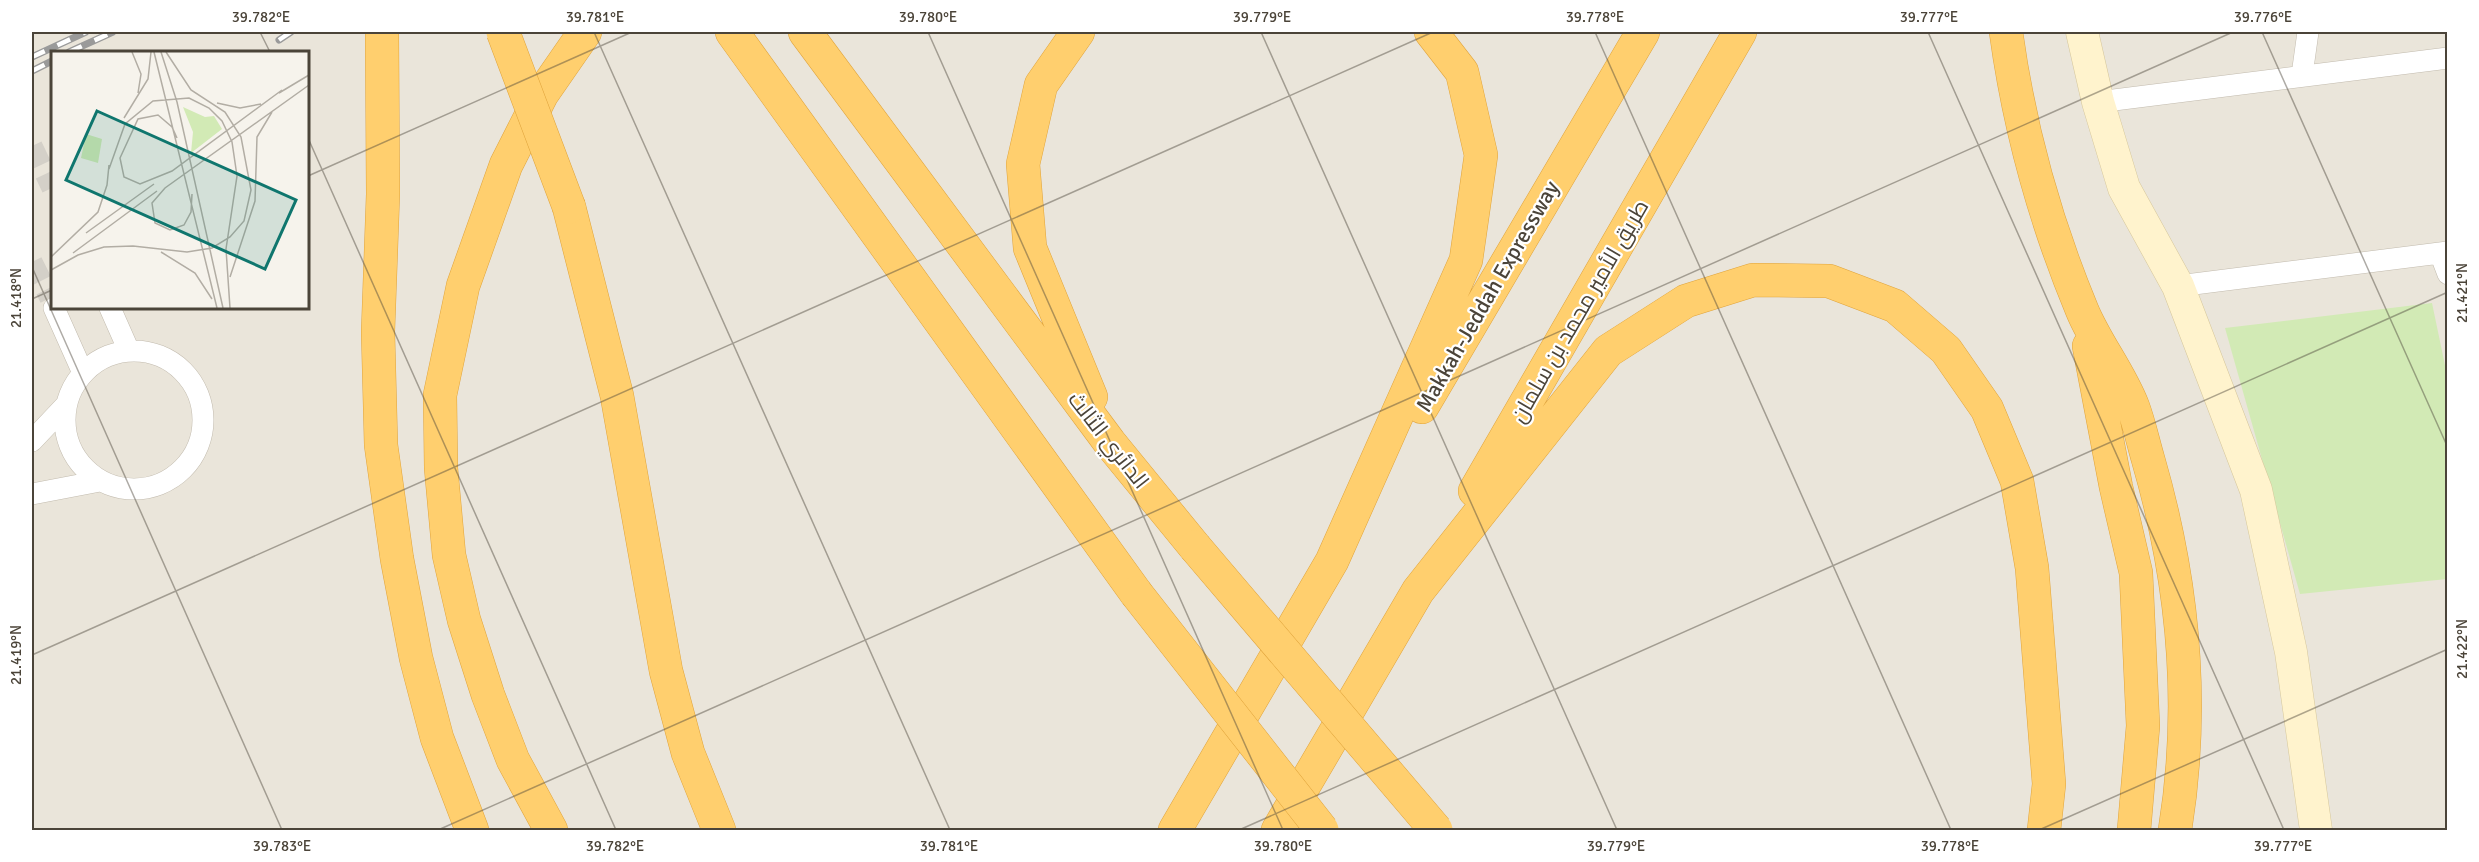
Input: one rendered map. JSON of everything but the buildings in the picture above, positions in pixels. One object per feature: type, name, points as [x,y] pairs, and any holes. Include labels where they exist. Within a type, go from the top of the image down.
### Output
[{"type":"highway","points":[[382,32],[383,194],[378,332],[381,445],[397,559],[416,658],[437,738],[472,831]]},
{"type":"highway","points":[[503,32],[569,207],[617,396],[666,671],[688,753],[718,831]]},
{"type":"highway","points":[[551,831],[513,760],[488,695],[464,620],[449,555],[441,468],[440,395],[450,336],[463,286],[502,175],[542,94],[585,32]]},
{"type":"highway","points":[[732,32],[1136,593],[1322,831]]},
{"type":"highway","name":"الدائري الثالث","points":[[805,32],[1110,443],[1195,547],[1436,831]]},
{"type":"highway","points":[[1078,32],[1041,86],[1023,164],[1030,248],[1110,443]]},
{"type":"highway","points":[[1175,831],[1332,561],[1466,260],[1481,155],[1462,72],[1431,32]]},
{"type":"highway","name":"Makkah-Jeddah Expressway","points":[[1332,561],[1643,32]]},
{"type":"highway","name":"طريق الأمير محمد بن سلمان","points":[[1418,591],[1740,32]]},
{"type":"highway","points":[[2006,32],[2025,140],[2050,221],[2083,312],[2132,406],[2162,509],[2182,617],[2185,710],[2175,831]]},
{"type":"highway","points":[[1278,831],[1418,591],[1608,351],[1686,301],[1753,280],[1829,281],[1895,306],[1946,350],[1987,408],[2017,481],[2032,568],[2049,784],[2044,831]]},
{"type":"highway","points":[[2083,312],[2116,487],[2136,573],[2143,726],[2134,831]]},
{"type":"street","points":[[2082,32],[2098,102],[2124,188],[2178,286],[2256,490],[2291,652],[2316,831]]},
{"type":"street","points":[[2302,75],[2308,32]]},
{"type":"street","points":[[2098,102],[2448,58]]},
{"type":"street","points":[[2178,286],[2444,253],[2448,274]]},
{"type":"street","points":[[55,309],[83,374]]},
{"type":"street","points":[[110,309],[129,351]]},
{"type":"street","points":[[129,351],[153,353],[174,363],[191,379],[201,400],[204,424],[199,447],[186,467],[168,481],[146,489],[122,489],[100,481],[83,467],[70,448],[65,427],[66,405],[73,388],[83,374],[104,358],[129,351]]},
{"type":"street","points":[[32,441],[66,405]]},
{"type":"street","points":[[32,494],[100,481]]},
{"type":"shaded area","points":[[32,32],[2447,32],[2447,830],[32,830]]},
{"type":"green space","points":[[2432,303],[2447,375],[2447,579],[2300,594],[2225,328]]},
{"type":"tunnel","points":[[32,146],[51,186]]},
{"type":"tunnel","points":[[32,262],[50,298]]},
{"type":"railway","points":[[32,57],[86,32]]},
{"type":"railway","points":[[71,51],[113,32]]},
{"type":"railway","points":[[279,40],[291,32]]},
{"type":"railway","points":[[32,71],[51,62]]}]
